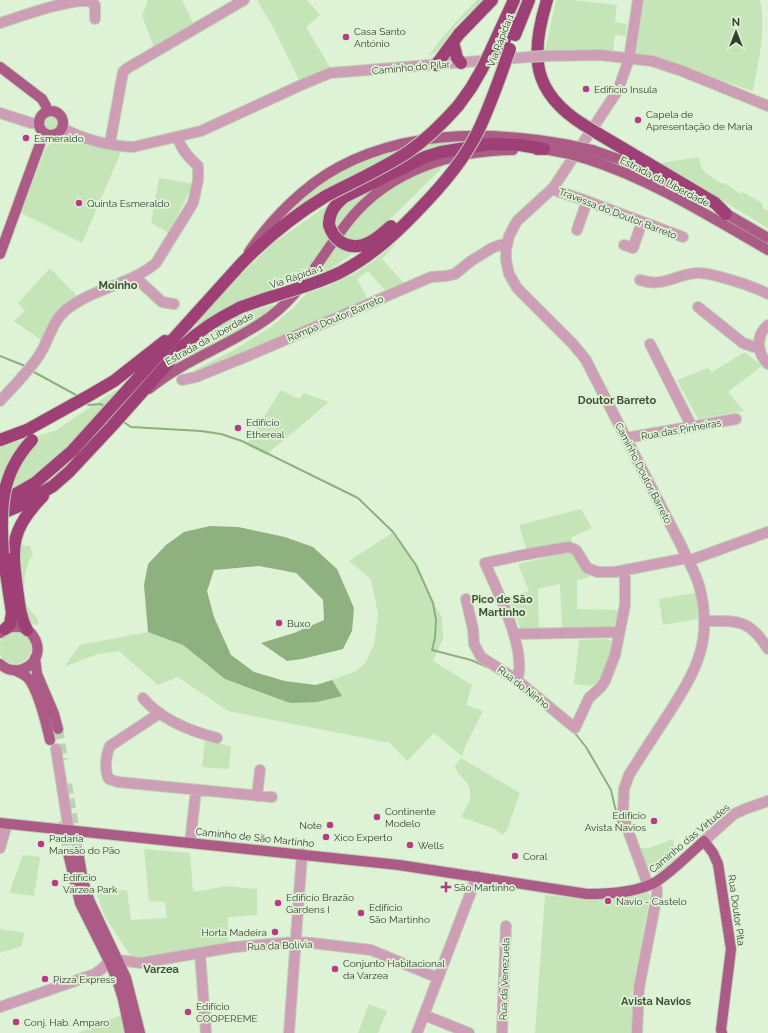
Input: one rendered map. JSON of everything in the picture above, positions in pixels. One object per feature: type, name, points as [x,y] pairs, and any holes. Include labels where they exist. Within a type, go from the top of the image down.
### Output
[{"type":"highway","points":[[436,65],[453,42],[492,0]]},
{"type":"highway","name":"Via Rápida 1","points":[[0,514],[17,507],[52,486],[69,472],[89,452],[173,356],[196,334],[210,324],[239,308],[309,285],[338,273],[366,258],[402,227],[445,181],[468,150],[485,114],[514,0]]},
{"type":"highway","points":[[521,0],[470,130],[458,152],[440,176],[382,234],[365,244],[355,246],[343,244],[333,234],[329,218],[334,206],[344,197],[425,157],[441,152],[490,144],[520,145],[544,149]]},
{"type":"highway","name":"Via Rápida 1","points":[[0,503],[35,483],[72,451],[259,245],[298,213],[326,196],[388,164],[408,152],[432,133],[458,106],[482,69],[501,49],[529,0]]},
{"type":"highway","points":[[547,0],[540,22],[537,49],[538,67],[542,80],[560,109],[597,133],[715,203],[726,214]]},
{"type":"highway","points":[[453,42],[456,54],[461,63]]},
{"type":"highway","points":[[0,440],[19,434],[114,381],[188,323]]},
{"type":"highway","points":[[2,631],[10,624],[12,613],[0,528],[0,511],[4,487],[15,462],[32,440],[64,410]]},
{"type":"highway","points":[[27,630],[22,620],[20,610],[13,558],[14,544],[18,530],[24,518],[52,486]]},
{"type":"highway","points":[[0,591],[4,620],[2,631]]},
{"type":"main road","points":[[0,67],[42,98],[47,112]]},
{"type":"main road","points":[[47,112],[54,112],[60,116],[63,124],[60,131],[53,135],[44,133],[39,123],[41,116],[47,112]]},
{"type":"main road","points":[[0,254],[44,133]]},
{"type":"main road","name":"Estrada da Liberdade","points":[[241,264],[260,236],[300,194],[339,167],[362,156],[397,145],[448,137],[481,136],[537,139],[567,149],[587,159],[612,167],[640,179],[681,200],[768,250]]},
{"type":"main road","name":"Estrada da Liberdade","points":[[132,403],[167,376],[249,331],[271,316],[284,305],[313,271],[351,218],[374,195],[392,182],[424,166],[445,159],[495,151],[544,149],[592,150],[621,160],[642,170],[768,238]]},
{"type":"main road","points":[[2,631],[9,627],[18,627],[27,630],[32,634],[36,642],[37,653],[35,658],[27,667],[14,670]]},
{"type":"main road","points":[[35,658],[37,674],[54,714],[58,729]]},
{"type":"main road","points":[[0,664],[7,669],[14,670],[24,675],[33,686],[50,740]]},
{"type":"main road","name":"Caminho de São Martinho","points":[[4,824],[400,865],[587,894],[611,893],[651,884]]},
{"type":"main road","name":"Caminho das Virtudes","points":[[651,884],[664,876],[704,841]]},
{"type":"main road","name":"Rua Doutor Pita","points":[[704,841],[713,853],[718,864],[731,949],[723,1006],[722,1033]]},
{"type":"main road","points":[[73,852],[80,903],[126,978],[140,1033]]},
{"type":"main road","points":[[114,960],[116,977],[123,999],[130,1033]]},
{"type":"street","points":[[110,144],[123,72],[244,0]]},
{"type":"street","points":[[506,249],[509,236],[517,222],[552,188],[618,90],[630,59],[638,0]]},
{"type":"street","points":[[0,23],[72,2],[87,1],[92,2],[95,5],[94,19]]},
{"type":"street","name":"Caminho do Pilar","points":[[62,128],[79,136],[110,144],[133,147],[201,131],[330,73],[529,57],[589,54],[652,61],[682,71],[768,106]]},
{"type":"street","points":[[0,113],[39,123]]},
{"type":"street","points":[[0,401],[39,356],[55,322],[66,310],[93,293],[149,270],[156,263],[193,203],[199,169],[182,148],[178,137]]},
{"type":"street","name":"Travessa do Doutor Barreto","points":[[552,188],[683,237]]},
{"type":"street","points":[[577,230],[587,201]]},
{"type":"street","points":[[624,245],[633,248],[642,222]]},
{"type":"street","name":"Rampa Doutor Barreto","points":[[182,380],[196,377],[250,355],[431,277],[455,274],[471,261],[492,248],[500,245],[506,249]]},
{"type":"street","name":"Caminho Doutor Barreto","points":[[506,249],[509,274],[517,288],[580,352],[592,372],[688,559],[700,588],[704,621],[702,648],[692,677],[632,770],[624,789],[622,805],[624,817],[651,884],[657,889],[638,988],[637,1033]]},
{"type":"street","points":[[640,280],[660,282],[690,274],[703,273],[758,289],[768,294]]},
{"type":"street","points":[[135,277],[162,302],[174,304]]},
{"type":"street","points":[[698,307],[743,343],[754,347],[759,347]]},
{"type":"street","points":[[768,325],[761,333],[759,347],[761,357],[768,364]]},
{"type":"street","points":[[650,344],[692,427]]},
{"type":"street","name":"Rua das Pinheiras","points":[[626,438],[736,419]]},
{"type":"street","points":[[517,680],[520,667],[514,634],[485,563],[569,546],[576,550],[587,568],[590,570],[603,572],[625,570],[688,559],[768,532]]},
{"type":"street","points":[[514,634],[619,632],[625,600],[625,570]]},
{"type":"street","name":"Rua do Ninho","points":[[466,599],[473,629],[474,644],[481,657],[517,680],[575,728],[589,698],[605,681],[615,655],[619,632]]},
{"type":"street","points":[[704,621],[734,622],[744,624],[758,634],[768,649]]},
{"type":"street","points":[[143,698],[160,713],[183,727],[217,738]]},
{"type":"street","points":[[160,713],[110,746],[106,770],[109,779],[115,781],[196,790],[272,797]]},
{"type":"street","points":[[56,749],[69,831]]},
{"type":"street","points":[[257,796],[260,770]]},
{"type":"street","points":[[190,843],[196,790]]},
{"type":"street","name":"Caminho das Virtudes","points":[[704,841],[734,814],[768,801]]},
{"type":"street","points":[[0,848],[4,824]]},
{"type":"street","points":[[289,1033],[302,854]]},
{"type":"street","points":[[417,1033],[477,876]]},
{"type":"street","name":"Rua da Venezuela","points":[[502,1033],[506,926]]},
{"type":"street","name":"Rua da Bolívia","points":[[126,978],[131,968],[142,963],[234,947],[296,942],[371,950],[438,978]]},
{"type":"street","points":[[200,953],[206,1033]]},
{"type":"street","points":[[0,1007],[95,974],[114,960]]},
{"type":"street","name":"Rua da Bolívia","points":[[114,960],[142,963]]},
{"type":"street","points":[[95,974],[106,974],[116,977]]},
{"type":"street","points":[[424,1016],[469,1033]]},
{"type":"green space","points":[[148,0],[182,0],[196,29],[156,52],[142,16]]},
{"type":"green space","points":[[257,0],[307,0],[320,15],[306,27],[330,67],[299,80],[273,27]]},
{"type":"green space","points":[[477,0],[483,0],[456,25],[437,51],[428,57],[451,27]]},
{"type":"green space","points":[[556,0],[572,0],[617,5],[615,22],[627,24],[626,36],[615,35],[613,51],[600,49],[545,50]]},
{"type":"green space","points":[[644,0],[760,0],[763,23],[753,91],[636,53]]},
{"type":"green space","points":[[51,115],[57,117],[59,123],[57,129],[51,131],[45,129],[43,123],[45,117]]},
{"type":"green space","name":"Quinta Esmeraldo","points":[[69,139],[121,152],[82,243],[21,213],[46,147],[55,141]]},
{"type":"green space","points":[[456,140],[456,143],[361,173],[281,218],[322,184],[350,166],[379,155],[410,147]]},
{"type":"green space","points":[[699,157],[702,169],[712,178],[723,184],[724,183],[741,194],[742,192],[762,203],[763,209],[768,210],[768,228],[661,163]]},
{"type":"green space","points":[[445,161],[440,170],[375,234],[348,257],[328,271],[251,297],[197,326],[196,324],[237,278],[275,242],[322,209],[397,176]]},
{"type":"green space","points":[[159,178],[193,184],[169,233],[151,223]]},
{"type":"green space","points":[[398,241],[382,259],[405,284],[387,292],[368,271],[357,279],[367,298],[196,374],[194,370],[234,350],[271,327],[294,307],[307,293],[328,286],[354,274],[375,260]]},
{"type":"green space","points":[[50,268],[78,297],[54,316],[41,340],[14,321],[25,311],[18,303]]},
{"type":"green space","points":[[279,304],[229,337],[203,350],[175,361],[201,338],[228,321],[248,312]]},
{"type":"green space","points":[[745,352],[762,366],[728,392],[744,411],[698,419],[677,380],[708,368],[712,372]]},
{"type":"green space","points":[[119,390],[121,392],[41,475],[0,500],[0,446],[55,431],[114,391]]},
{"type":"green space","points":[[281,390],[299,399],[304,393],[329,402],[266,455],[246,445]]},
{"type":"green space","points":[[581,509],[592,528],[572,537],[571,542],[527,551],[519,525]]},
{"type":"green space","points":[[210,526],[238,527],[285,537],[313,547],[337,569],[354,608],[352,631],[343,649],[302,659],[287,661],[261,643],[294,633],[324,620],[323,600],[296,573],[259,566],[214,570],[207,591],[214,617],[231,655],[254,672],[285,681],[316,685],[332,680],[342,696],[317,702],[290,703],[225,679],[183,645],[148,632],[144,585],[148,564],[166,545],[184,532]]},
{"type":"green space","points":[[392,533],[416,565],[433,603],[442,617],[443,639],[433,661],[472,685],[466,705],[483,711],[462,756],[434,733],[407,761],[390,743],[228,711],[178,677],[158,685],[119,651],[98,654],[64,667],[80,645],[148,632],[183,645],[208,666],[341,696],[332,680],[356,671],[365,663],[374,645],[378,614],[371,579],[349,561]]},
{"type":"green space","points":[[21,545],[30,546],[33,555],[27,566],[24,587],[28,607],[36,616],[39,623],[37,625],[31,622],[27,615],[20,564]]},
{"type":"green space","points":[[565,553],[571,554],[581,569],[590,577],[577,580],[577,609],[620,610],[617,622],[611,627],[562,629],[560,584],[538,589],[539,630],[521,630],[508,597],[529,591],[518,564]]},
{"type":"green space","points":[[696,593],[698,619],[663,625],[659,599]]},
{"type":"green space","points":[[12,632],[18,632],[28,639],[31,648],[30,654],[24,661],[18,664],[12,664],[2,657],[-1,651],[-1,645],[6,635]]},
{"type":"green space","points":[[607,639],[611,641],[612,651],[604,674],[599,683],[590,686],[574,684],[579,640]]},
{"type":"green space","points":[[205,739],[231,747],[229,769],[202,767]]},
{"type":"green space","points":[[461,758],[520,793],[507,830],[502,835],[495,829],[461,817],[470,800],[470,791],[468,784],[457,772],[455,766]]},
{"type":"green space","points":[[673,839],[676,858],[658,873],[650,873],[640,848],[649,848]]},
{"type":"green space","points":[[144,849],[190,853],[193,892],[227,886],[257,889],[257,915],[228,917],[228,944],[132,958],[105,917],[95,890],[127,890],[131,920],[167,918],[165,902],[149,901]]},
{"type":"green space","points":[[23,855],[40,857],[34,896],[9,893]]},
{"type":"green space","points":[[648,892],[650,896],[632,993],[633,1033],[535,1033],[545,895],[595,900]]},
{"type":"green space","points":[[0,929],[24,933],[22,946],[0,953]]},
{"type":"green space","points":[[369,1004],[387,1011],[378,1033],[358,1033]]},
{"type":"green space","points":[[121,1015],[125,1033],[78,1033]]},
{"type":"waterway","points":[[0,356],[25,366]]},
{"type":"waterway","points":[[32,371],[78,396]]},
{"type":"waterway","points":[[88,405],[101,404],[106,408]]},
{"type":"waterway","points":[[122,421],[131,427],[201,431],[221,434],[242,441],[358,498],[393,532],[416,565],[433,603],[436,620],[435,638],[432,650],[471,660],[487,667]]},
{"type":"waterway","points":[[574,732],[586,747],[611,790],[619,825]]},
{"type":"tunnel","points":[[58,729],[63,760]]},
{"type":"tunnel","points":[[67,784],[78,851]]},
{"type":"tunnel","points":[[63,821],[68,853]]},
{"type":"place","name":"Casa Santo António","points":[[346,37]]},
{"type":"place","name":"Edifício Insula","points":[[586,89]]},
{"type":"place","name":"Capela de Apresentação de Maria","points":[[638,120]]},
{"type":"place","name":"Esmeraldo","points":[[26,138]]},
{"type":"place","name":"Quinta Esmeraldo","points":[[79,203]]},
{"type":"place","name":"Edifício Ethereal","points":[[238,428]]},
{"type":"place","name":"Buxo","points":[[279,623]]},
{"type":"place","name":"Continente Modelo","points":[[377,817]]},
{"type":"place","name":"Edifício Avista Navios","points":[[654,821]]},
{"type":"place","name":"Note","points":[[330,825]]},
{"type":"place","name":"Xico Experto","points":[[326,837]]},
{"type":"place","name":"Padaria Mansão do Pão","points":[[41,844]]},
{"type":"place","name":"Wells","points":[[410,845]]},
{"type":"place","name":"Coral","points":[[515,856]]},
{"type":"place","name":"Edifício Várzea Park","points":[[55,883]]},
{"type":"place","name":"São Martinho","points":[[446,887]]},
{"type":"place","name":"Navio - Castelo","points":[[608,901]]},
{"type":"place","name":"Edifício Brazão Gardens I","points":[[278,903]]},
{"type":"place","name":"Edifício São Martinho","points":[[361,913]]},
{"type":"place","name":"Horta Madeira","points":[[275,932]]},
{"type":"place","name":"Conjunto Habitacional da Varzea","points":[[335,969]]},
{"type":"place","name":"Pizza Express","points":[[45,979]]},
{"type":"place","name":"Edifício COOPEREME","points":[[188,1012]]},
{"type":"place","name":"Conj. Hab. Amparo","points":[[16,1022]]},
{"type":"district","name":"Moinho","points":[[118,285]]},
{"type":"district","name":"Doutor Barreto","points":[[617,400]]},
{"type":"district","name":"Pico de São Martinho","points":[[502,605]]},
{"type":"district","name":"Varzea","points":[[161,969]]},
{"type":"district","name":"Avista Navios","points":[[656,1001]]}]
